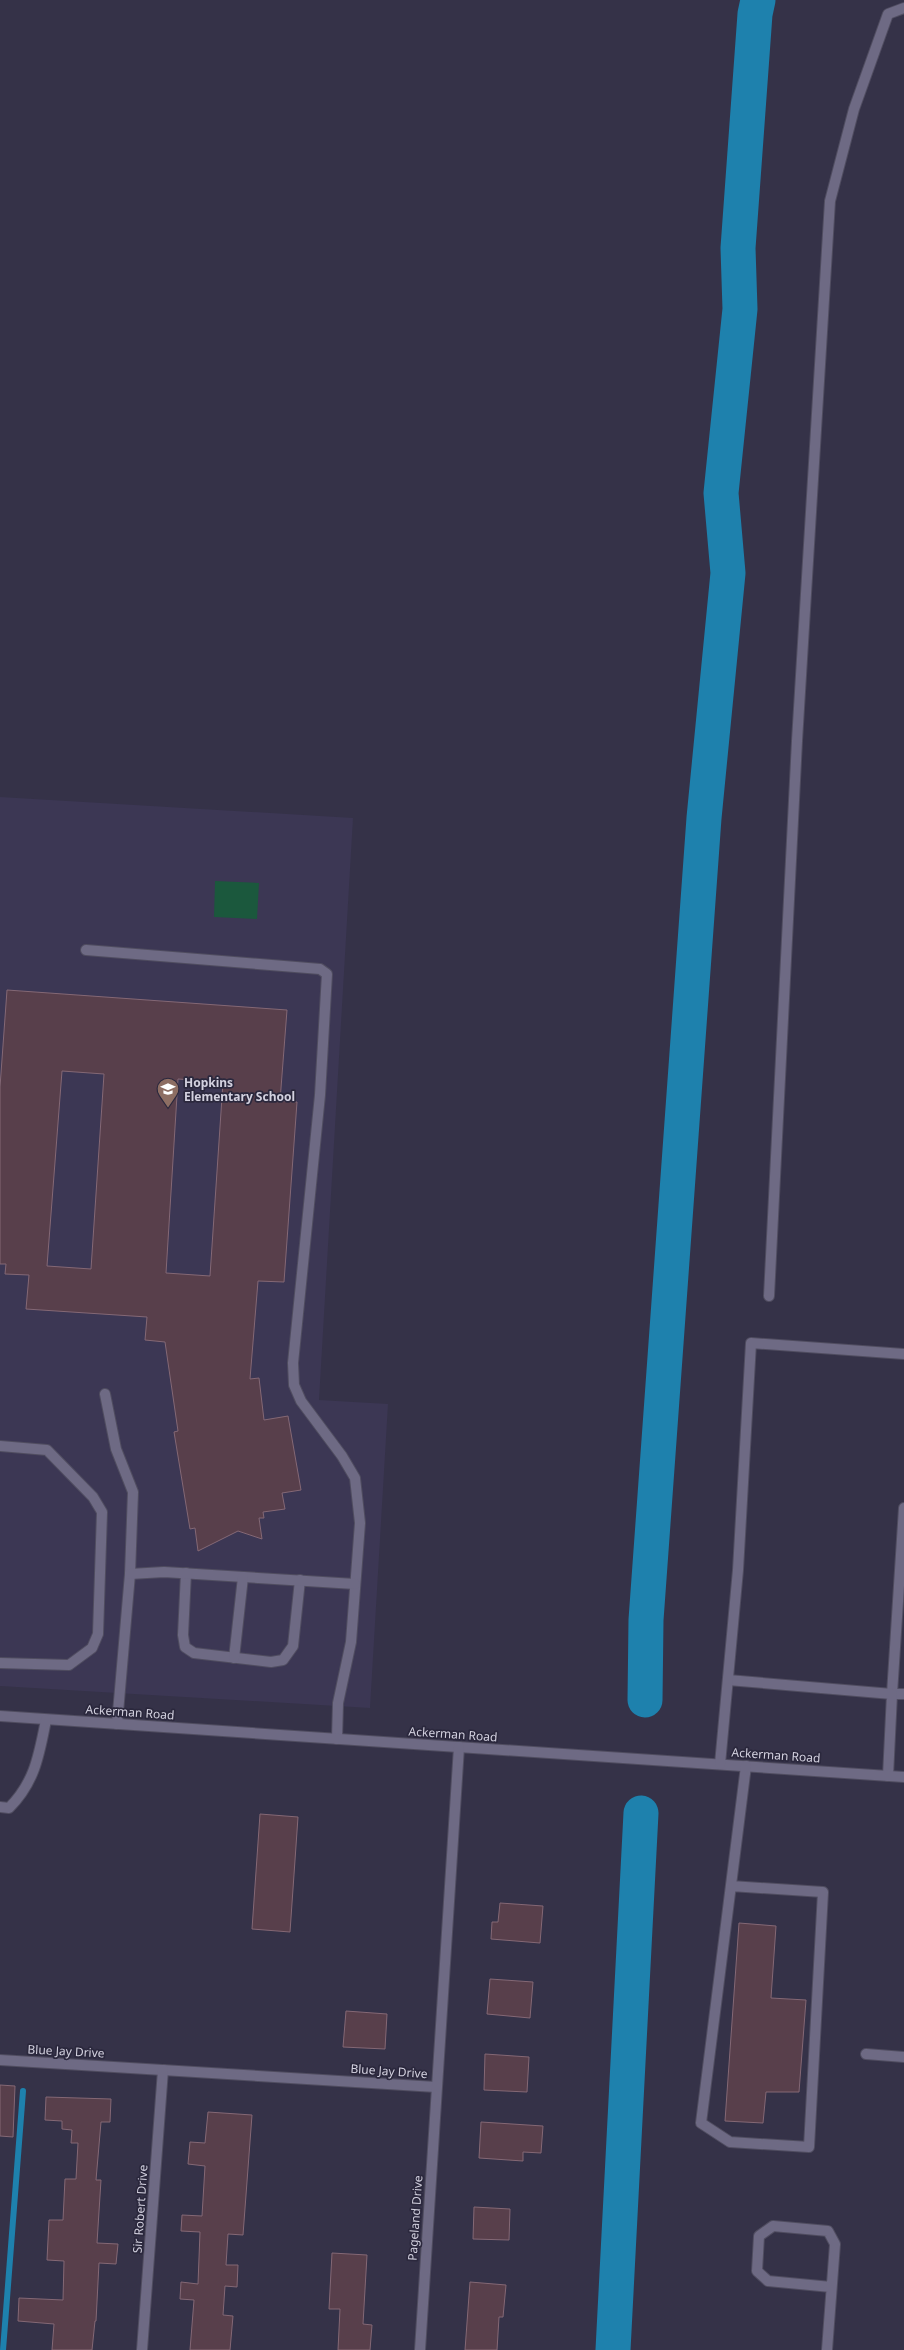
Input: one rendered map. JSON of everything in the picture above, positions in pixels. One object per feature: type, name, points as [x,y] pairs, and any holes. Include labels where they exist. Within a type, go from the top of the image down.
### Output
[{"type":"street","points":[[769,1296],[797,741],[830,201],[854,109],[888,14],[904,8]]},
{"type":"street","points":[[86,950],[320,969],[327,974],[320,1096],[293,1363],[294,1385],[300,1401],[342,1456],[355,1478],[360,1523],[351,1642],[338,1703],[337,1739]]},
{"type":"street","points":[[720,1764],[738,1570],[750,1343],[904,1354]]},
{"type":"street","points":[[104,1394],[116,1449],[133,1492],[130,1574],[116,1724]]},
{"type":"street","points":[[0,1446],[47,1450],[93,1497],[102,1512],[98,1634],[92,1648],[69,1665],[0,1663]]},
{"type":"street","points":[[888,1776],[904,1508]]},
{"type":"street","points":[[130,1574],[186,1573],[355,1584]]},
{"type":"street","points":[[186,1573],[183,1635],[185,1647],[194,1654],[271,1662],[283,1660],[293,1646],[300,1580]]},
{"type":"street","points":[[234,1658],[243,1577]]},
{"type":"street","points":[[728,1680],[904,1694]]},
{"type":"street","name":"Ackerman Road","points":[[0,1716],[904,1777]]},
{"type":"street","points":[[0,1807],[9,1808],[22,1795],[37,1764],[46,1720]]},
{"type":"street","name":"Blue Jay Drive","points":[[0,2060],[436,2088],[458,1747]]},
{"type":"street","points":[[731,1886],[823,1892],[809,2147],[730,2142],[701,2123],[746,1766]]},
{"type":"street","points":[[866,2054],[904,2057]]},
{"type":"street","name":"Sir Robert Drive","points":[[142,2350],[163,2070]]},
{"type":"street","name":"Pageland Drive","points":[[420,2350],[436,2088]]},
{"type":"street","points":[[827,2350],[835,2244],[828,2231],[773,2226],[759,2236],[757,2271],[768,2282],[831,2287]]},
{"type":"shaded area","name":"Hopkins Elementary School","points":[[0,797],[353,818],[319,1400],[388,1404],[370,1708],[0,1686]]},
{"type":"green space","points":[[215,881],[259,883],[257,919],[214,917]]},
{"type":"building","points":[[7,990],[287,1010],[280,1101],[297,1102],[284,1282],[258,1281],[250,1379],[259,1378],[264,1420],[288,1416],[301,1490],[282,1493],[285,1509],[263,1512],[264,1518],[259,1518],[262,1539],[238,1531],[198,1551],[195,1528],[190,1529],[174,1432],[178,1431],[165,1342],[145,1340],[147,1317],[26,1309],[29,1275],[5,1274],[6,1264],[0,1264],[0,1087]],"holes":[[[62,1071],[104,1074],[91,1269],[47,1266]],[[178,1079],[223,1082],[210,1276],[166,1273]]]},
{"type":"building","points":[[260,1814],[298,1817],[290,1932],[252,1929]]},
{"type":"building","points":[[500,1903],[543,1906],[540,1943],[491,1939],[492,1922],[498,1922]]},
{"type":"building","points":[[739,1923],[776,1926],[771,1998],[806,2000],[799,2092],[766,2092],[763,2123],[725,2121]]},
{"type":"building","points":[[490,1979],[533,1982],[530,2018],[487,2014]]},
{"type":"building","points":[[346,2011],[387,2014],[385,2049],[343,2047]]},
{"type":"building","points":[[485,2054],[529,2057],[527,2092],[484,2090]]},
{"type":"building","points":[[0,2085],[15,2086],[13,2137],[0,2136]]},
{"type":"building","points":[[46,2097],[111,2099],[110,2122],[101,2122],[96,2180],[101,2180],[97,2243],[118,2244],[116,2264],[99,2263],[96,2321],[92,2350],[52,2350],[54,2324],[18,2321],[19,2298],[63,2300],[64,2261],[47,2260],[49,2220],[63,2220],[65,2179],[76,2179],[78,2143],[71,2143],[72,2130],[62,2129],[62,2121],[45,2120]]},
{"type":"building","points":[[208,2112],[252,2115],[243,2235],[228,2234],[226,2265],[238,2265],[237,2287],[225,2286],[223,2315],[233,2316],[230,2350],[190,2350],[194,2300],[180,2299],[181,2282],[198,2284],[200,2232],[181,2231],[182,2215],[202,2216],[205,2166],[188,2164],[190,2142],[205,2143]]},
{"type":"building","points":[[481,2122],[543,2126],[541,2153],[523,2152],[523,2161],[479,2158]]},
{"type":"building","points":[[474,2207],[510,2209],[509,2240],[473,2239]]},
{"type":"building","points":[[332,2253],[367,2255],[363,2324],[372,2325],[370,2350],[338,2350],[340,2309],[329,2309]]},
{"type":"building","points":[[470,2282],[506,2285],[503,2317],[499,2317],[497,2350],[465,2350]]},
{"type":"waterway","points":[[645,1700],[646,1620],[704,818],[728,573],[721,493],[740,309],[738,248],[755,14],[758,0]]},
{"type":"waterway","points":[[613,2350],[641,1813]]},
{"type":"waterway","points":[[3,2350],[23,2091]]},
{"type":"place","name":"Hopkins Elementary School","points":[[168,1108]]}]
